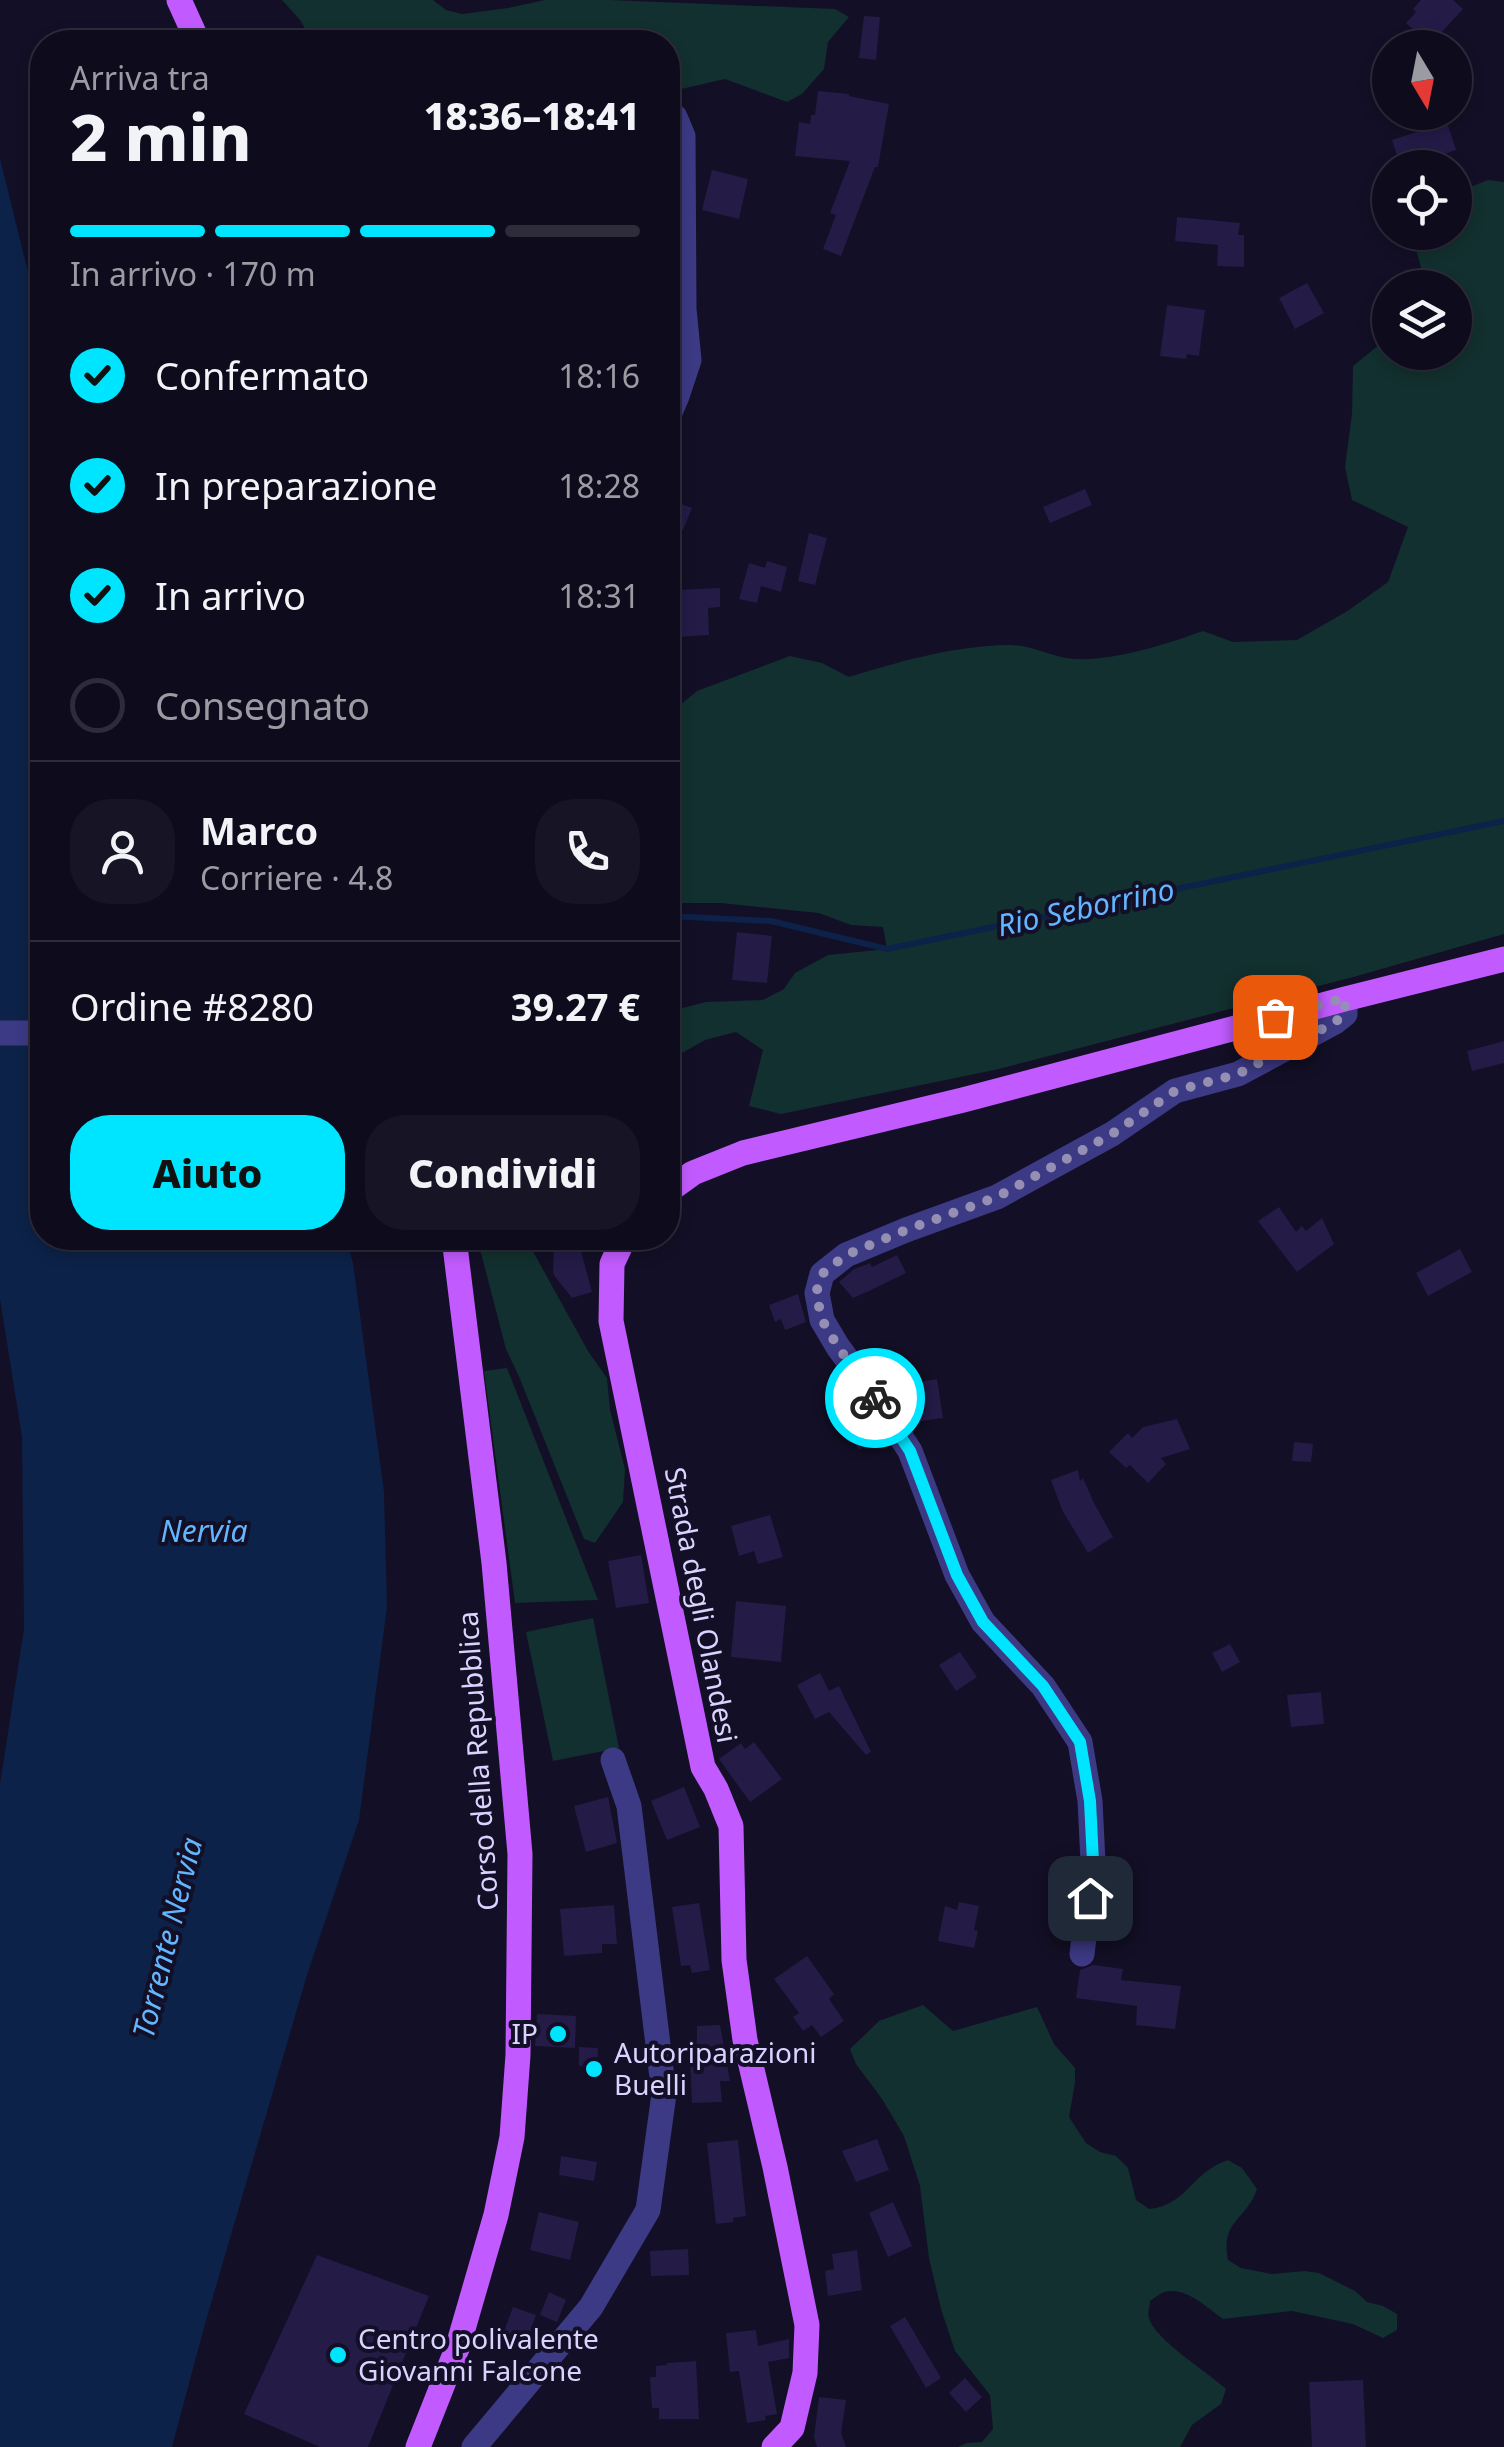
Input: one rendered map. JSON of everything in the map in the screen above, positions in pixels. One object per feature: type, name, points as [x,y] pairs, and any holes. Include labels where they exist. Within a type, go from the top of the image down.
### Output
[{"type":"main road","points":[[179,0],[193,30]]},
{"type":"main road","points":[[680,1183],[743,1152],[964,1100],[1504,959]]},
{"type":"main road","name":"Corso della Repubblica","points":[[418,2447],[458,2346],[496,2215],[512,2137],[518,2055],[520,1854],[494,1563],[455,1250]]},
{"type":"main road","name":"Strada degli Olandesi","points":[[618,1250],[612,1264],[611,1321],[703,1768],[731,1826],[734,1960],[745,2040],[808,2325],[805,2373],[792,2428],[774,2447]]},
{"type":"street","points":[[680,128],[688,360],[680,386]]},
{"type":"street","points":[[1082,1954],[1093,1862],[1090,1801],[1080,1742],[1043,1686],[983,1622],[957,1575],[910,1451],[838,1347],[822,1320],[816,1293],[822,1274],[846,1255],[997,1197],[1112,1134],[1175,1091],[1238,1074],[1335,1022],[1345,1014],[1345,998]]},
{"type":"street","points":[[0,1033],[30,1033]]},
{"type":"street","points":[[0,1045],[30,1045]]},
{"type":"street","points":[[474,2447],[591,2306],[648,2210],[664,2094],[630,1806],[613,1760]]},
{"type":"green space","points":[[282,0],[433,0],[446,10],[462,14],[545,0],[610,0],[835,9],[849,17],[828,42],[824,69],[802,94],[787,102],[725,79],[680,89],[680,30],[306,30]]},
{"type":"green space","points":[[1488,180],[1504,182],[1504,934],[999,1069],[781,1114],[749,1106],[763,1050],[736,1032],[705,1040],[680,1054],[680,1009],[706,1002],[763,1000],[784,989],[795,973],[828,955],[887,949],[883,927],[851,925],[819,913],[680,903],[680,705],[697,691],[790,656],[822,663],[849,677],[927,655],[988,646],[1016,645],[1067,658],[1090,659],[1140,651],[1203,631],[1233,642],[1297,640],[1349,610],[1388,582],[1408,527],[1352,500],[1345,467],[1353,366],[1372,351],[1372,370],[1472,370],[1472,270],[1422,270],[1416,250],[1472,250],[1472,186]]},
{"type":"green space","points":[[481,1250],[532,1250],[607,1378],[610,1410],[625,1469],[623,1502],[595,1543],[584,1539],[506,1349]]},
{"type":"green space","points":[[507,1368],[598,1600],[515,1603],[484,1371]]},
{"type":"green space","points":[[593,1618],[619,1748],[553,1761],[526,1632]]},
{"type":"green space","points":[[923,2005],[953,2031],[1037,2007],[1054,2044],[1075,2068],[1069,2117],[1086,2143],[1116,2156],[1128,2168],[1136,2200],[1149,2209],[1162,2206],[1228,2160],[1242,2168],[1257,2189],[1231,2228],[1228,2260],[1241,2268],[1272,2274],[1319,2273],[1355,2291],[1367,2302],[1397,2314],[1397,2330],[1383,2338],[1353,2324],[1292,2311],[1223,2319],[1188,2295],[1164,2292],[1150,2301],[1148,2316],[1153,2326],[1226,2389],[1221,2404],[1192,2425],[1180,2447],[958,2447],[982,2442],[993,2429],[990,2395],[955,2351],[941,2309],[929,2258],[920,2186],[904,2136],[850,2049],[879,2021]]},
{"type":"water","name":"Nervia","points":[[0,159],[30,280],[30,1250],[349,1250],[384,1492],[387,1607],[359,1820],[307,1975],[172,2447],[0,2447],[0,1784],[24,1629],[22,1437],[0,1299]]},
{"type":"building","points":[[1421,0],[1453,0],[1463,9],[1444,30],[1414,30],[1406,23],[1416,12],[1413,9]]},
{"type":"building","points":[[864,16],[880,17],[876,60],[859,58]]},
{"type":"building","points":[[818,91],[889,104],[878,167],[841,256],[823,249],[836,215],[830,213],[850,161],[795,156],[799,122],[810,124]]},
{"type":"building","points":[[1423,130],[1450,130],[1456,150],[1395,150],[1392,140]]},
{"type":"building","points":[[712,170],[748,179],[739,219],[702,210]]},
{"type":"building","points":[[1177,217],[1240,223],[1238,235],[1244,235],[1244,267],[1217,266],[1218,245],[1175,241]]},
{"type":"building","points":[[1307,283],[1324,313],[1295,329],[1279,298]]},
{"type":"building","points":[[1167,305],[1205,310],[1199,356],[1160,356]]},
{"type":"building","points":[[1085,489],[1092,505],[1050,523],[1043,507]]},
{"type":"building","points":[[680,504],[692,508],[683,530],[680,529]]},
{"type":"building","points":[[809,533],[827,538],[815,585],[798,581]]},
{"type":"building","points":[[767,561],[787,567],[781,592],[761,586],[757,603],[739,599],[749,563],[765,568]]},
{"type":"building","points":[[720,588],[720,607],[708,608],[709,635],[680,637],[680,590]]},
{"type":"building","points":[[737,932],[772,936],[767,983],[732,980]]},
{"type":"building","points":[[1504,1041],[1504,1063],[1472,1071],[1467,1051]]},
{"type":"building","points":[[1279,1207],[1296,1232],[1302,1226],[1306,1231],[1322,1218],[1334,1244],[1297,1272],[1258,1221]]},
{"type":"building","points":[[1460,1249],[1472,1272],[1428,1296],[1416,1273]]},
{"type":"building","points":[[554,1250],[581,1250],[592,1292],[572,1298],[553,1274]]},
{"type":"building","points":[[897,1255],[906,1273],[869,1291],[853,1298],[839,1282],[854,1269],[870,1263],[872,1267]]},
{"type":"building","points":[[798,1294],[806,1322],[785,1330],[781,1319],[775,1322],[769,1305]]},
{"type":"building","points":[[937,1379],[943,1418],[914,1422],[908,1384]]},
{"type":"building","points":[[864,1410],[881,1436],[859,1450],[842,1424]]},
{"type":"building","points":[[1177,1419],[1190,1449],[1161,1458],[1166,1464],[1148,1483],[1109,1452],[1128,1433],[1132,1438],[1143,1427]]},
{"type":"building","points":[[1294,1442],[1313,1444],[1311,1462],[1292,1461]]},
{"type":"building","points":[[1078,1470],[1080,1481],[1083,1478],[1113,1537],[1088,1553],[1062,1510],[1051,1480]]},
{"type":"building","points":[[770,1515],[783,1557],[758,1564],[754,1551],[739,1556],[731,1526]]},
{"type":"building","points":[[641,1555],[649,1603],[616,1608],[608,1561]]},
{"type":"building","points":[[736,1601],[786,1606],[781,1662],[731,1657]]},
{"type":"building","points":[[1230,1644],[1240,1662],[1222,1672],[1212,1653]]},
{"type":"building","points":[[960,1652],[977,1677],[956,1691],[939,1665]]},
{"type":"building","points":[[820,1673],[829,1691],[839,1686],[871,1752],[866,1755],[829,1712],[815,1719],[797,1685]]},
{"type":"building","points":[[1321,1692],[1324,1724],[1291,1727],[1287,1695]]},
{"type":"building","points":[[754,1742],[782,1779],[750,1802],[719,1759],[741,1743],[745,1749]]},
{"type":"building","points":[[684,1787],[700,1827],[667,1840],[651,1801]]},
{"type":"building","points":[[608,1797],[617,1843],[586,1852],[574,1806]]},
{"type":"building","points":[[959,1902],[979,1906],[974,1948],[938,1941],[945,1906],[957,1910]]},
{"type":"building","points":[[699,1903],[710,1970],[692,1973],[690,1965],[681,1966],[672,1907]]},
{"type":"building","points":[[614,1905],[617,1944],[602,1944],[602,1953],[564,1956],[560,1909]]},
{"type":"building","points":[[807,1956],[834,1994],[829,1999],[844,2021],[821,2037],[812,2025],[803,2031],[793,2017],[799,2013],[774,1979]]},
{"type":"building","points":[[1093,1965],[1123,1969],[1121,1980],[1181,1986],[1175,2029],[1136,2025],[1137,2006],[1076,1998],[1080,1970]]},
{"type":"building","points":[[537,2014],[576,2016],[575,2048],[535,2046]]},
{"type":"building","points":[[720,2025],[730,2081],[720,2081],[722,2102],[692,2103],[689,2041],[697,2040],[697,2026]]},
{"type":"building","points":[[579,2047],[598,2048],[597,2067],[579,2066]]},
{"type":"building","points":[[877,2139],[889,2170],[856,2182],[842,2151]]},
{"type":"building","points":[[738,2140],[746,2216],[716,2224],[707,2143]]},
{"type":"building","points":[[561,2156],[597,2162],[594,2181],[559,2175]]},
{"type":"building","points":[[893,2202],[912,2246],[888,2257],[869,2213]]},
{"type":"building","points":[[539,2212],[579,2222],[570,2260],[530,2250]]},
{"type":"building","points":[[688,2249],[689,2275],[651,2276],[650,2251]]},
{"type":"building","points":[[857,2250],[862,2290],[828,2296],[825,2271],[834,2269],[832,2254]]},
{"type":"building","name":"Centro polivalente Giovanni Falcone","points":[[317,2255],[429,2296],[368,2447],[320,2447],[244,2414]]},
{"type":"building","points":[[549,2292],[566,2300],[557,2322],[540,2315]]},
{"type":"building","points":[[513,2307],[536,2315],[524,2351],[500,2342]]},
{"type":"building","points":[[905,2317],[941,2378],[926,2388],[890,2326]]},
{"type":"building","points":[[756,2330],[758,2346],[789,2339],[789,2358],[768,2362],[777,2414],[747,2423],[739,2371],[730,2372],[726,2333]]},
{"type":"building","points":[[696,2361],[699,2419],[659,2419],[659,2408],[652,2408],[650,2377],[656,2377],[656,2366]]},
{"type":"building","points":[[965,2378],[982,2397],[966,2412],[949,2393]]},
{"type":"building","points":[[1363,2380],[1366,2447],[1312,2447],[1309,2382]]},
{"type":"building","points":[[819,2397],[846,2400],[841,2433],[846,2447],[817,2447],[814,2437]]},
{"type":"waterway","name":"Rio Seborrino","points":[[680,917],[771,921],[887,949],[1504,821]]},
{"type":"way so far","points":[[875,1398],[822,1320],[816,1293],[822,1274],[846,1255],[997,1197],[1112,1134],[1175,1091],[1238,1074],[1335,1022],[1345,1014],[1345,998],[1275,1017]]},
{"type":"place","name":"IP","points":[[558,2034]]},
{"type":"place","name":"Autoriparazioni Buelli","points":[[594,2069]]},
{"type":"place","name":"Centro polivalente Giovanni Falcone","points":[[338,2355]]},
{"type":"route","points":[[875,1398],[910,1451],[957,1575],[983,1622],[1043,1686],[1080,1742],[1090,1801],[1090,1898]]},
{"type":"water label","name":"Torrente Nervia","points":[[168,1938]]}]
